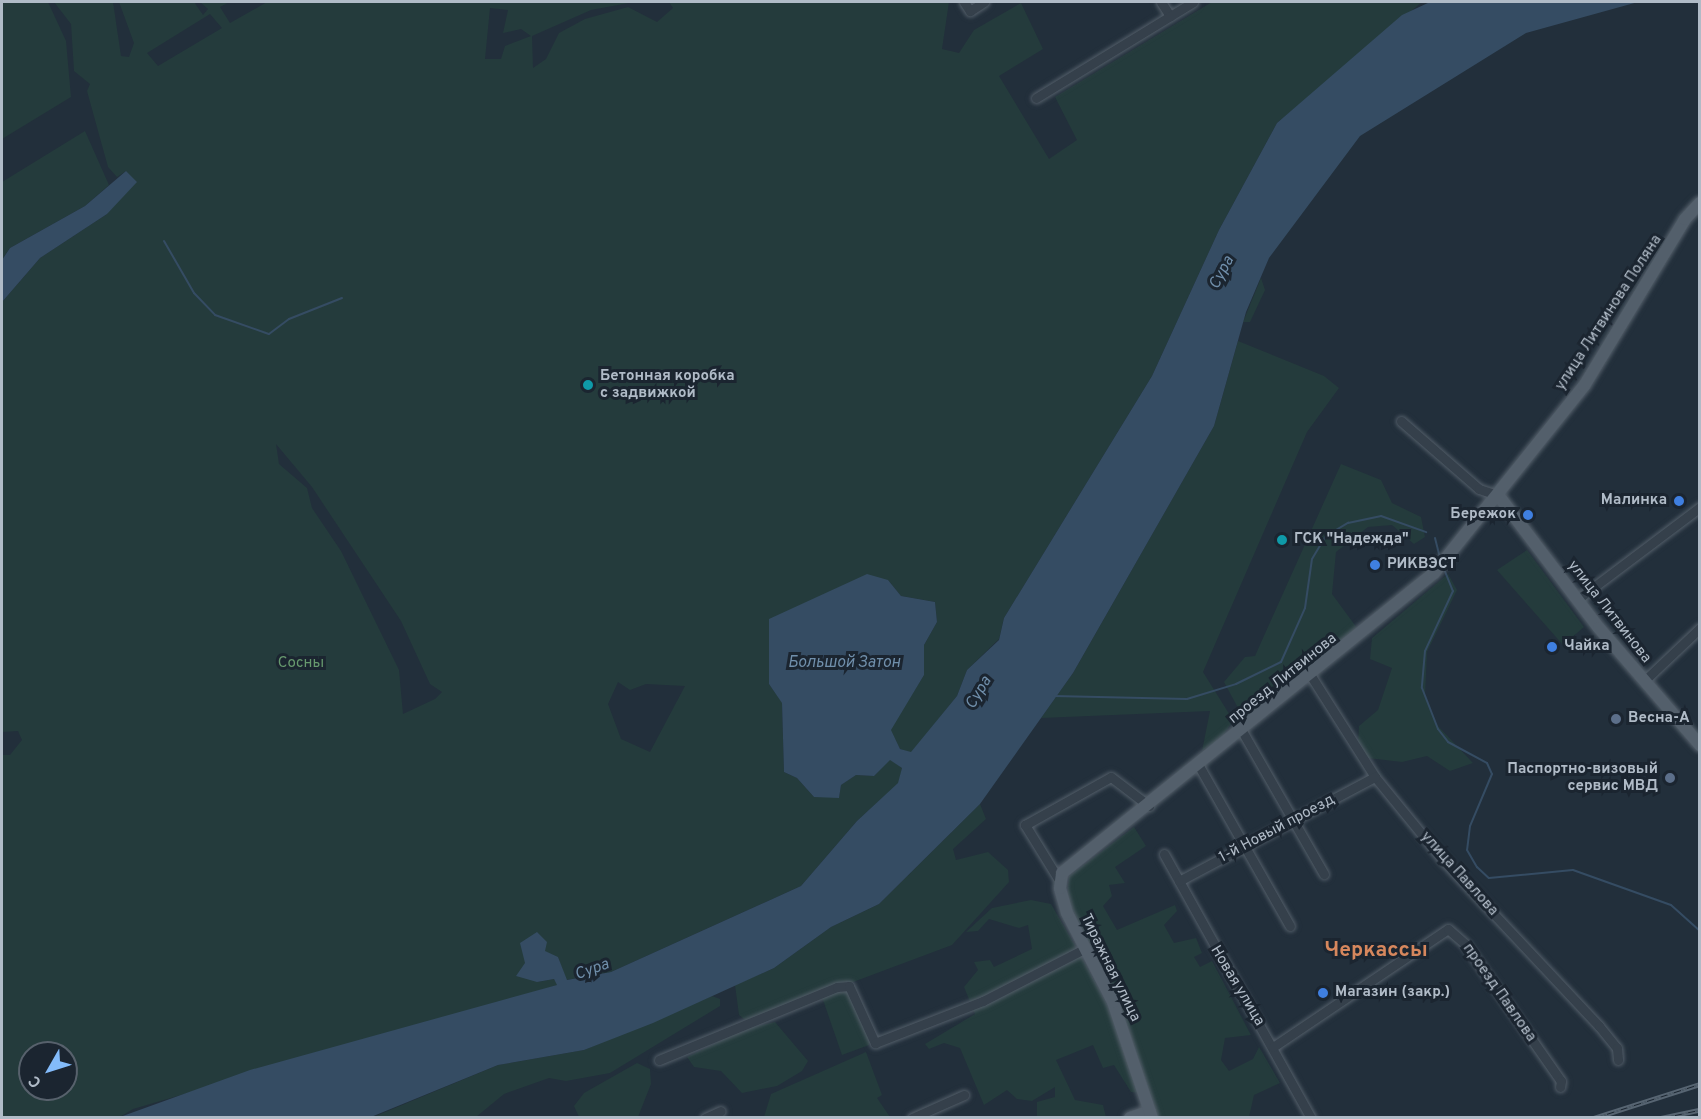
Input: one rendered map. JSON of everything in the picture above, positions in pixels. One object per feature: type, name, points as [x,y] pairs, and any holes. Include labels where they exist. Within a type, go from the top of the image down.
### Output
[{"type":"main road","name":"улица Литвинова Поляна","points":[[1498,495],[1584,386],[1684,219],[1700,203]]},
{"type":"main road","name":"улица Литвинова","points":[[1498,495],[1644,681],[1699,742]]},
{"type":"main road","name":"проезд Литвинова","points":[[1059,880],[1067,866],[1149,806],[1311,676],[1434,573],[1498,495]]},
{"type":"main road","name":"Тиражная улица","points":[[1059,880],[1084,949],[1113,1002],[1151,1114]]},
{"type":"main road","points":[[1130,1118],[1151,1114]]},
{"type":"street","points":[[964,2],[970,11],[984,2]]},
{"type":"street","points":[[1161,2],[1170,16]]},
{"type":"street","points":[[1036,98],[1193,2]]},
{"type":"street","points":[[1401,421],[1479,489],[1498,495]]},
{"type":"street","points":[[1578,599],[1700,507]]},
{"type":"street","points":[[1644,681],[1700,628]]},
{"type":"street","name":"улица Павлова","points":[[1311,676],[1375,777],[1443,860],[1605,1033],[1617,1048],[1618,1060]]},
{"type":"street","points":[[1242,731],[1324,874]]},
{"type":"street","points":[[1199,766],[1248,844],[1290,926]]},
{"type":"street","points":[[1059,880],[1025,825],[1111,777],[1122,781],[1149,806]]},
{"type":"street","name":"1-й Новый проезд","points":[[1179,881],[1375,777]]},
{"type":"street","name":"Новая улица","points":[[1164,854],[1311,1118]]},
{"type":"street","name":"проезд Павлова","points":[[1273,1047],[1448,929],[1465,944],[1561,1081],[1560,1087]]},
{"type":"street","points":[[659,1060],[849,986],[875,1043],[983,1001],[1084,949]]},
{"type":"street","points":[[912,1118],[964,1095]]},
{"type":"street","points":[[705,1118],[721,1111]]},
{"type":"green space","points":[[2,2],[48,2],[66,41],[71,97],[2,139]]},
{"type":"green space","name":"Сосны","points":[[54,2],[113,2],[121,56],[129,57],[134,43],[119,2],[194,2],[203,15],[208,9],[200,2],[229,2],[220,7],[230,23],[267,2],[634,2],[591,10],[532,36],[533,68],[546,59],[559,33],[585,19],[628,7],[657,22],[673,8],[669,2],[949,2],[942,49],[959,53],[974,30],[1021,3],[1043,49],[999,76],[1049,159],[1077,140],[1055,97],[1212,2],[1422,2],[1277,123],[1219,230],[1152,376],[1004,618],[999,639],[967,670],[957,696],[911,753],[900,749],[890,730],[924,675],[924,645],[937,622],[935,602],[901,596],[888,580],[769,684],[782,702],[784,772],[797,778],[814,797],[839,797],[841,785],[856,775],[874,776],[890,759],[902,768],[899,783],[857,821],[801,886],[611,972],[566,980],[558,957],[537,982],[554,979],[558,985],[133,1109],[120,1117],[2,1117],[2,755],[10,755],[22,740],[18,731],[2,732],[2,302],[40,258],[107,214],[126,171],[117,177],[108,167],[87,91],[90,84],[74,71],[71,24]],"holes":[[[490,8],[508,10],[503,33],[521,29],[531,36],[505,46],[501,59],[485,59]],[[210,14],[222,28],[158,66],[147,53]],[[276,444],[312,487],[401,621],[430,684],[442,692],[435,699],[403,714],[399,670],[341,551],[312,508],[307,488],[279,464]],[[618,682],[630,690],[646,684],[685,686],[650,752],[621,739],[608,704]]]},
{"type":"green space","points":[[85,131],[109,185],[85,206],[10,248],[2,260],[2,182]]},
{"type":"green space","points":[[1261,278],[1265,290],[1250,322],[1243,322]]},
{"type":"green space","points":[[1238,341],[1324,376],[1339,388],[1307,432],[1203,672],[1233,720],[1222,738],[1202,751],[1210,711],[1041,718],[1073,673],[1214,426]]},
{"type":"green space","points":[[1341,464],[1381,480],[1392,503],[1421,517],[1425,537],[1414,544],[1392,525],[1368,527],[1336,552],[1332,594],[1357,628],[1244,719],[1224,682],[1245,657],[1255,656]]},
{"type":"green space","points":[[1527,550],[1584,627],[1563,645],[1497,570]]},
{"type":"green space","points":[[1448,574],[1457,590],[1427,652],[1425,696],[1437,725],[1473,763],[1450,771],[1427,756],[1402,762],[1368,758],[1358,743],[1359,726],[1378,710],[1392,668],[1370,659],[1372,638]]},
{"type":"green space","points":[[980,804],[986,819],[953,849],[956,860],[988,852],[1008,870],[1009,882],[952,945],[781,1009],[745,1020],[739,1015],[735,985],[774,968],[831,927],[879,904]]},
{"type":"green space","points":[[1134,827],[1146,846],[1115,867],[1125,883],[1109,885],[1112,896],[1103,906],[1117,930],[1175,905],[1177,911],[1164,925],[1174,943],[1196,938],[1202,953],[1194,957],[1200,967],[1212,961],[1251,1035],[1225,1038],[1221,1060],[1229,1071],[1253,1059],[1259,1047],[1280,1083],[1254,1095],[1249,1117],[1156,1117],[1119,1000],[1067,899],[1069,876]]},
{"type":"green space","points":[[1031,900],[1051,904],[1076,947],[1106,1002],[1141,1093],[1131,1092],[1114,1065],[1103,1068],[1093,1045],[1056,1060],[1075,1100],[1103,1105],[1106,1117],[1037,1117],[1037,1102],[1055,1097],[1055,1087],[1032,1101],[1017,1099],[1007,1090],[984,1105],[960,1048],[944,1043],[929,1049],[925,1044],[975,1014],[964,987],[978,970],[974,962],[990,960],[994,967],[1032,949],[1028,925],[1019,928],[989,919],[978,931],[966,932],[992,908]]},
{"type":"green space","points":[[847,988],[870,1040],[869,1045],[842,1055],[822,997]]},
{"type":"green space","points":[[712,996],[720,999],[720,1006],[610,1073],[566,1081],[549,1078],[504,1094],[476,1117],[371,1118],[498,1065],[584,1050]]},
{"type":"green space","points":[[775,1022],[808,1061],[802,1071],[777,1086],[742,1093],[721,1071],[694,1067],[687,1057],[747,1028]]},
{"type":"green space","points":[[866,1052],[882,1095],[877,1098],[890,1117],[764,1117],[771,1094]]},
{"type":"green space","points":[[637,1063],[650,1069],[651,1084],[638,1117],[579,1117],[574,1106],[584,1093]]},
{"type":"water","points":[[1430,2],[1638,2],[1526,33],[1360,136],[1269,258],[1246,312],[1214,426],[1073,673],[980,804],[879,904],[831,927],[774,968],[653,1023],[584,1050],[498,1065],[371,1117],[120,1117],[250,1070],[557,985],[554,979],[537,982],[516,976],[525,963],[520,943],[537,932],[547,942],[545,951],[558,957],[567,980],[611,972],[801,886],[857,821],[898,783],[902,768],[890,760],[874,776],[856,775],[841,785],[839,798],[814,797],[797,778],[784,772],[782,703],[769,684],[769,619],[867,574],[888,580],[901,596],[935,602],[937,622],[924,645],[924,675],[891,730],[900,749],[911,752],[957,696],[967,670],[999,640],[1004,618],[1152,376],[1219,230],[1277,123],[1402,15]]},
{"type":"water","points":[[126,171],[137,182],[107,214],[40,258],[2,302],[2,260],[10,248],[85,206]]},
{"type":"waterway","points":[[164,241],[194,293],[215,315],[269,334],[289,319],[342,298]]},
{"type":"waterway","points":[[1054,696],[1187,699],[1236,684],[1281,662],[1305,608],[1312,559],[1326,536],[1348,523],[1381,516],[1426,532]]},
{"type":"waterway","points":[[1435,538],[1440,558]]},
{"type":"waterway","points":[[1444,569],[1453,591],[1425,651],[1422,688],[1438,729],[1448,742],[1487,763],[1492,774],[1470,826],[1467,850],[1477,867],[1489,878],[1573,870],[1671,905],[1700,931]]},
{"type":"railway","points":[[1594,1118],[1700,1084]]},
{"type":"railway","points":[[1661,1118],[1700,1110]]},
{"type":"place","name":"Бетонная коробка с задвижкой","points":[[588,385]]},
{"type":"place","name":"Малинка","points":[[1679,501]]},
{"type":"place","name":"Бережок","points":[[1528,515]]},
{"type":"place","name":"ГСК \"Надежда\"","points":[[1282,540]]},
{"type":"place","name":"РИКВЭСТ","points":[[1375,565]]},
{"type":"place","name":"Чайка","points":[[1552,647]]},
{"type":"place","name":"Весна-А","points":[[1616,719]]},
{"type":"place","name":"Паспортно-визовый сервис МВД","points":[[1670,778]]},
{"type":"place","name":"Магазин (закр.)","points":[[1323,993]]},
{"type":"district","name":"Черкассы","points":[[1376,951]]},
{"type":"water label","name":"Сура","points":[[1222,273]]},
{"type":"water label","name":"Большой Затон","points":[[844,663]]},
{"type":"water label","name":"Сура","points":[[979,693]]},
{"type":"water label","name":"Сура","points":[[592,970]]}]
